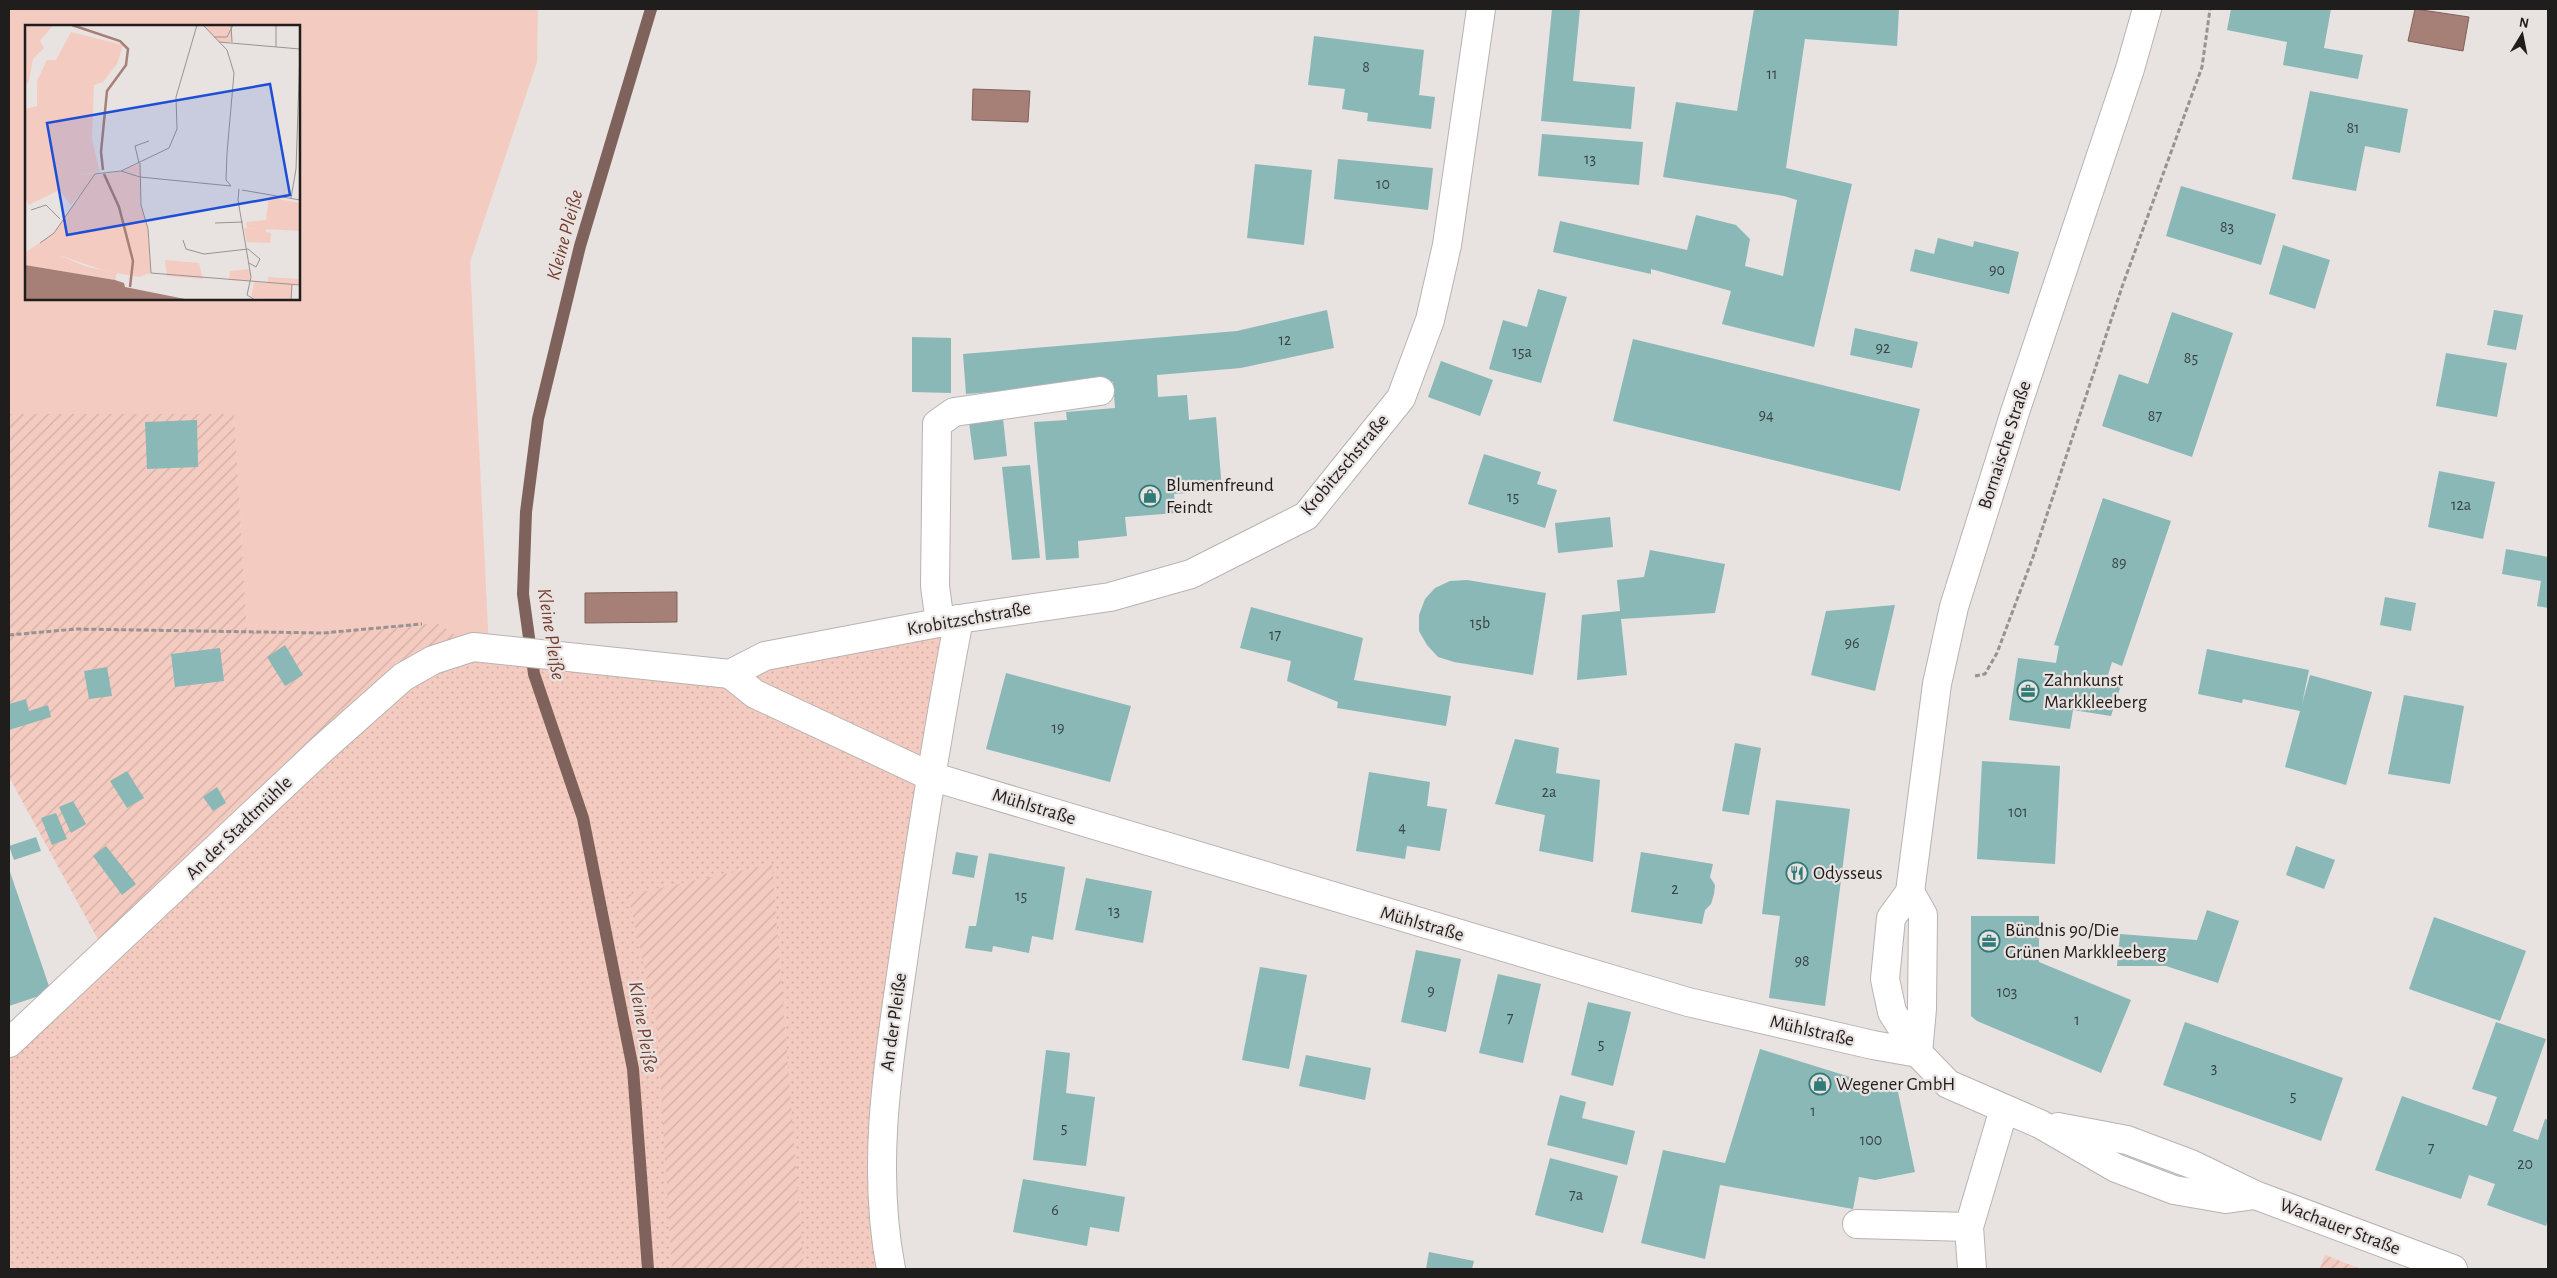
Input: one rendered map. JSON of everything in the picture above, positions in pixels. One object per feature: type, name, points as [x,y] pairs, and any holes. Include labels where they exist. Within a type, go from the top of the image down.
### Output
[{"type":"street","name":"Krobitzschstraße","points":[[730,674],[765,656],[949,621],[1110,598],[1191,574],[1306,516],[1402,398],[1430,320],[1448,245],[1480,9]]},
{"type":"street","name":"Bornaische Straße","points":[[1918,1053],[1892,1012],[1885,979],[1891,918],[1910,892],[1937,684],[1954,607],[2018,404],[2130,69],[2147,9]]},
{"type":"street","points":[[930,776],[949,621],[935,586],[937,424],[954,412],[1100,391]]},
{"type":"street","points":[[481,648],[730,674]]},
{"type":"street","name":"An der Stadtmühle","points":[[9,1043],[322,749],[403,677],[433,660],[481,648]]},
{"type":"street","name":"Mühlstraße","points":[[730,674],[755,694],[930,776],[1688,1002],[1873,1045],[1918,1053]]},
{"type":"street","name":"An der Pleiße","points":[[891,1269],[880,1171],[884,1096],[930,776]]},
{"type":"street","points":[[1910,892],[1923,915],[1923,986],[1918,1053]]},
{"type":"street","name":"Wachauer Straße","points":[[1918,1053],[1948,1084],[2040,1124],[2127,1140],[2191,1164],[2255,1195],[2453,1269]]},
{"type":"street","points":[[1972,1269],[1969,1227],[2004,1109]]},
{"type":"street","points":[[1857,1224],[1969,1227]]},
{"type":"path","points":[[1985,674],[1997,653],[2033,557],[2122,287],[2202,67],[2210,9]]},
{"type":"path","points":[[9,635],[76,629],[323,633],[437,623],[481,648]]},
{"type":"shaded area","points":[[9,9],[538,9],[537,62],[470,262],[489,649],[323,633],[247,632],[234,414],[9,414]]},
{"type":"shaded area","points":[[2415,9],[2469,17],[2463,51],[2408,41]]},
{"type":"shaded area","points":[[973,89],[1030,91],[1028,122],[972,120]]},
{"type":"shaded area","points":[[9,414],[234,414],[247,632],[323,633],[437,623],[473,647],[433,660],[106,954],[9,777]]},
{"type":"shaded area","points":[[677,592],[677,622],[585,623],[585,593]]},
{"type":"shaded area","points":[[959,619],[884,1096],[891,1269],[9,1269],[9,1043],[403,677],[473,647],[676,669]]},
{"type":"shaded area","points":[[772,864],[804,1269],[672,1269],[657,1025],[628,895]]},
{"type":"shaded area","points":[[2325,1255],[2361,1269],[2320,1269]]},
{"type":"building","points":[[1552,9],[1580,9],[1573,81],[1635,87],[1631,129],[1541,121]]},
{"type":"building","points":[[1754,9],[1899,9],[1897,46],[1805,39],[1786,168],[1852,184],[1814,347],[1722,324],[1731,291],[1651,269],[1651,274],[1553,252],[1560,221],[1687,250],[1696,215],[1736,225],[1750,239],[1745,266],[1783,276],[1797,200],[1784,196],[1663,177],[1676,102],[1737,111]]},
{"type":"building","points":[[2231,9],[2331,9],[2324,48],[2363,55],[2358,79],[2283,65],[2287,42],[2227,30]]},
{"type":"building","points":[[1314,36],[1424,50],[1419,95],[1435,97],[1431,129],[1367,121],[1368,113],[1342,109],[1345,89],[1308,85]]},
{"type":"building","points":[[2310,91],[2408,109],[2400,153],[2365,146],[2356,191],[2292,179]]},
{"type":"building","points":[[1542,134],[1643,142],[1639,185],[1538,176]]},
{"type":"building","points":[[1338,159],[1433,168],[1428,210],[1334,199]]},
{"type":"building","points":[[1255,164],[1312,170],[1304,245],[1247,238]]},
{"type":"building","points":[[2181,186],[2276,214],[2261,265],[2166,236]]},
{"type":"building","points":[[1938,238],[1973,247],[1974,241],[2019,252],[2009,294],[1910,271],[1915,249],[1934,254]]},
{"type":"building","points":[[2283,245],[2330,260],[2315,309],[2269,294]]},
{"type":"building","points":[[1538,289],[1567,297],[1541,383],[1489,369],[1503,320],[1527,327]]},
{"type":"building","points":[[1327,310],[1334,348],[1241,368],[1157,375],[1158,397],[1187,395],[1189,420],[1216,417],[1222,490],[1174,494],[1176,513],[1125,517],[1127,536],[1078,541],[1079,558],[1046,560],[1034,422],[1067,420],[1066,412],[1115,408],[1113,382],[966,394],[963,354],[1237,331]]},
{"type":"building","points":[[2494,310],[2523,315],[2516,350],[2487,345]]},
{"type":"building","points":[[2172,312],[2233,333],[2192,457],[2102,426],[2119,374],[2148,384]]},
{"type":"building","points":[[1855,328],[1918,342],[1912,368],[1850,355]]},
{"type":"building","points":[[912,337],[951,338],[951,393],[912,392]]},
{"type":"building","points":[[1633,339],[1920,409],[1900,491],[1613,421]]},
{"type":"building","points":[[2446,353],[2507,363],[2497,417],[2436,406]]},
{"type":"building","points":[[1441,361],[1493,380],[1480,416],[1428,397]]},
{"type":"building","points":[[1003,418],[1007,456],[974,460],[969,422]]},
{"type":"building","points":[[197,420],[198,467],[147,469],[145,422]]},
{"type":"building","points":[[1484,454],[1541,472],[1537,484],[1557,490],[1545,528],[1468,504]]},
{"type":"building","points":[[1030,465],[1040,558],[1012,560],[1002,467]]},
{"type":"building","points":[[2439,471],[2495,482],[2483,539],[2428,527]]},
{"type":"building","points":[[2103,498],[2171,521],[2122,666],[2112,662],[2107,678],[2122,682],[2111,716],[2073,710],[2070,729],[2009,720],[2018,658],[2056,663],[2059,646],[2054,645]]},
{"type":"building","points":[[1610,517],[1613,547],[1558,553],[1555,523]]},
{"type":"building","points":[[2506,549],[2548,557],[2548,608],[2537,606],[2541,581],[2502,574]]},
{"type":"building","points":[[1650,550],[1725,564],[1715,613],[1621,619],[1627,675],[1577,680],[1582,615],[1620,611],[1617,580],[1644,577]]},
{"type":"building","points":[[1467,580],[1546,593],[1533,675],[1454,662],[1438,657],[1427,645],[1419,631],[1419,615],[1425,599],[1435,588],[1450,581]]},
{"type":"building","points":[[2385,597],[2416,603],[2411,631],[2380,625]]},
{"type":"building","points":[[1895,605],[1875,691],[1811,675],[1826,611]]},
{"type":"building","points":[[1251,607],[1363,638],[1354,680],[1451,696],[1446,726],[1337,708],[1338,702],[1287,681],[1291,661],[1240,648]]},
{"type":"building","points":[[285,645],[303,675],[285,686],[267,657]]},
{"type":"building","points":[[220,648],[224,681],[175,687],[171,654]]},
{"type":"building","points":[[2207,649],[2309,670],[2302,704],[2310,675],[2372,692],[2346,785],[2285,767],[2300,711],[2243,699],[2242,703],[2198,694]]},
{"type":"building","points":[[107,667],[112,696],[89,699],[84,671]]},
{"type":"building","points":[[1006,673],[1131,706],[1110,782],[986,749]]},
{"type":"building","points":[[2404,695],[2464,706],[2450,784],[2388,774]]},
{"type":"building","points":[[26,699],[29,711],[48,705],[51,717],[9,730],[9,704]]},
{"type":"building","points":[[1515,739],[1559,748],[1556,773],[1600,780],[1593,862],[1539,851],[1545,815],[1495,804]]},
{"type":"building","points":[[1735,743],[1761,748],[1749,815],[1722,811]]},
{"type":"building","points":[[1982,761],[2060,766],[2055,864],[1977,859]]},
{"type":"building","points":[[127,771],[144,798],[127,808],[110,781]]},
{"type":"building","points":[[1369,772],[1430,782],[1427,806],[1447,809],[1440,851],[1407,846],[1405,859],[1356,851]]},
{"type":"building","points":[[217,787],[226,803],[213,811],[203,797]]},
{"type":"building","points":[[1776,800],[1850,809],[1825,1006],[1769,998],[1780,916],[1762,914]]},
{"type":"building","points":[[73,801],[86,824],[71,833],[59,807]]},
{"type":"building","points":[[56,813],[67,839],[52,845],[41,818]]},
{"type":"building","points":[[36,837],[41,851],[14,860],[9,846]]},
{"type":"building","points":[[106,846],[136,884],[122,895],[93,856]]},
{"type":"building","points":[[2296,846],[2335,860],[2324,889],[2286,875]]},
{"type":"building","points":[[956,852],[978,856],[974,878],[952,874]]},
{"type":"building","points":[[1641,852],[1713,864],[1710,877],[1715,885],[1714,894],[1711,904],[1705,910],[1702,924],[1631,912]]},
{"type":"building","points":[[989,853],[1065,867],[1053,940],[1032,936],[1029,953],[993,946],[992,952],[965,948],[969,926],[976,926]]},
{"type":"building","points":[[9,869],[51,992],[9,1006]]},
{"type":"building","points":[[1086,878],[1152,891],[1143,943],[1075,930]]},
{"type":"building","points":[[2207,910],[2239,921],[2218,983],[2166,966],[2117,966],[2120,934],[2197,940]]},
{"type":"building","points":[[1971,916],[2039,916],[2039,962],[2131,1000],[2101,1073],[1977,1021],[1971,1016]]},
{"type":"building","points":[[2434,917],[2526,951],[2500,1021],[2409,989]]},
{"type":"building","points":[[1416,950],[1461,959],[1446,1032],[1401,1022]]},
{"type":"building","points":[[1260,967],[1307,975],[1289,1069],[1242,1060]]},
{"type":"building","points":[[1498,974],[1541,984],[1523,1063],[1479,1053]]},
{"type":"building","points":[[1588,1002],[1631,1012],[1613,1086],[1571,1075]]},
{"type":"building","points":[[2185,1022],[2343,1078],[2321,1141],[2163,1085]]},
{"type":"building","points":[[2496,1022],[2546,1039],[2513,1131],[2538,1140],[2545,1119],[2548,1120],[2548,1219],[2546,1226],[2487,1205],[2495,1184],[2469,1175],[2461,1199],[2375,1170],[2402,1096],[2487,1126],[2497,1097],[2472,1089]]},
{"type":"building","points":[[1760,1049],[1898,1092],[1915,1172],[1875,1180],[1859,1177],[1853,1209],[1720,1185],[1705,1259],[1641,1243],[1663,1150],[1725,1163]]},
{"type":"building","points":[[1046,1050],[1070,1053],[1066,1093],[1095,1097],[1086,1166],[1033,1160]]},
{"type":"building","points":[[1306,1055],[1371,1068],[1365,1100],[1299,1086]]},
{"type":"building","points":[[1560,1095],[1586,1102],[1582,1118],[1635,1131],[1627,1165],[1547,1145]]},
{"type":"building","points":[[1550,1158],[1618,1176],[1603,1233],[1535,1215]]},
{"type":"building","points":[[1023,1179],[1125,1197],[1119,1232],[1090,1227],[1087,1246],[1013,1232]]},
{"type":"building","points":[[1429,1252],[1474,1261],[1472,1269],[1426,1269]]},
{"type":"waterway","name":"Kleine Pleiße","points":[[648,1269],[633,1069],[583,818],[534,674],[523,594],[526,512],[538,419],[580,246],[651,9]]},
{"type":"place","name":"Blumenfreund Feindt","points":[[1150,496]]},
{"type":"place","name":"Zahnkunst Markkleeberg","points":[[2028,691]]},
{"type":"place","name":"Odysseus","points":[[1797,873]]},
{"type":"place","name":"Bündnis 90/Die Grünen Markkleeberg","points":[[1989,941]]},
{"type":"place","name":"Wegener GmbH","points":[[1820,1084]]}]
